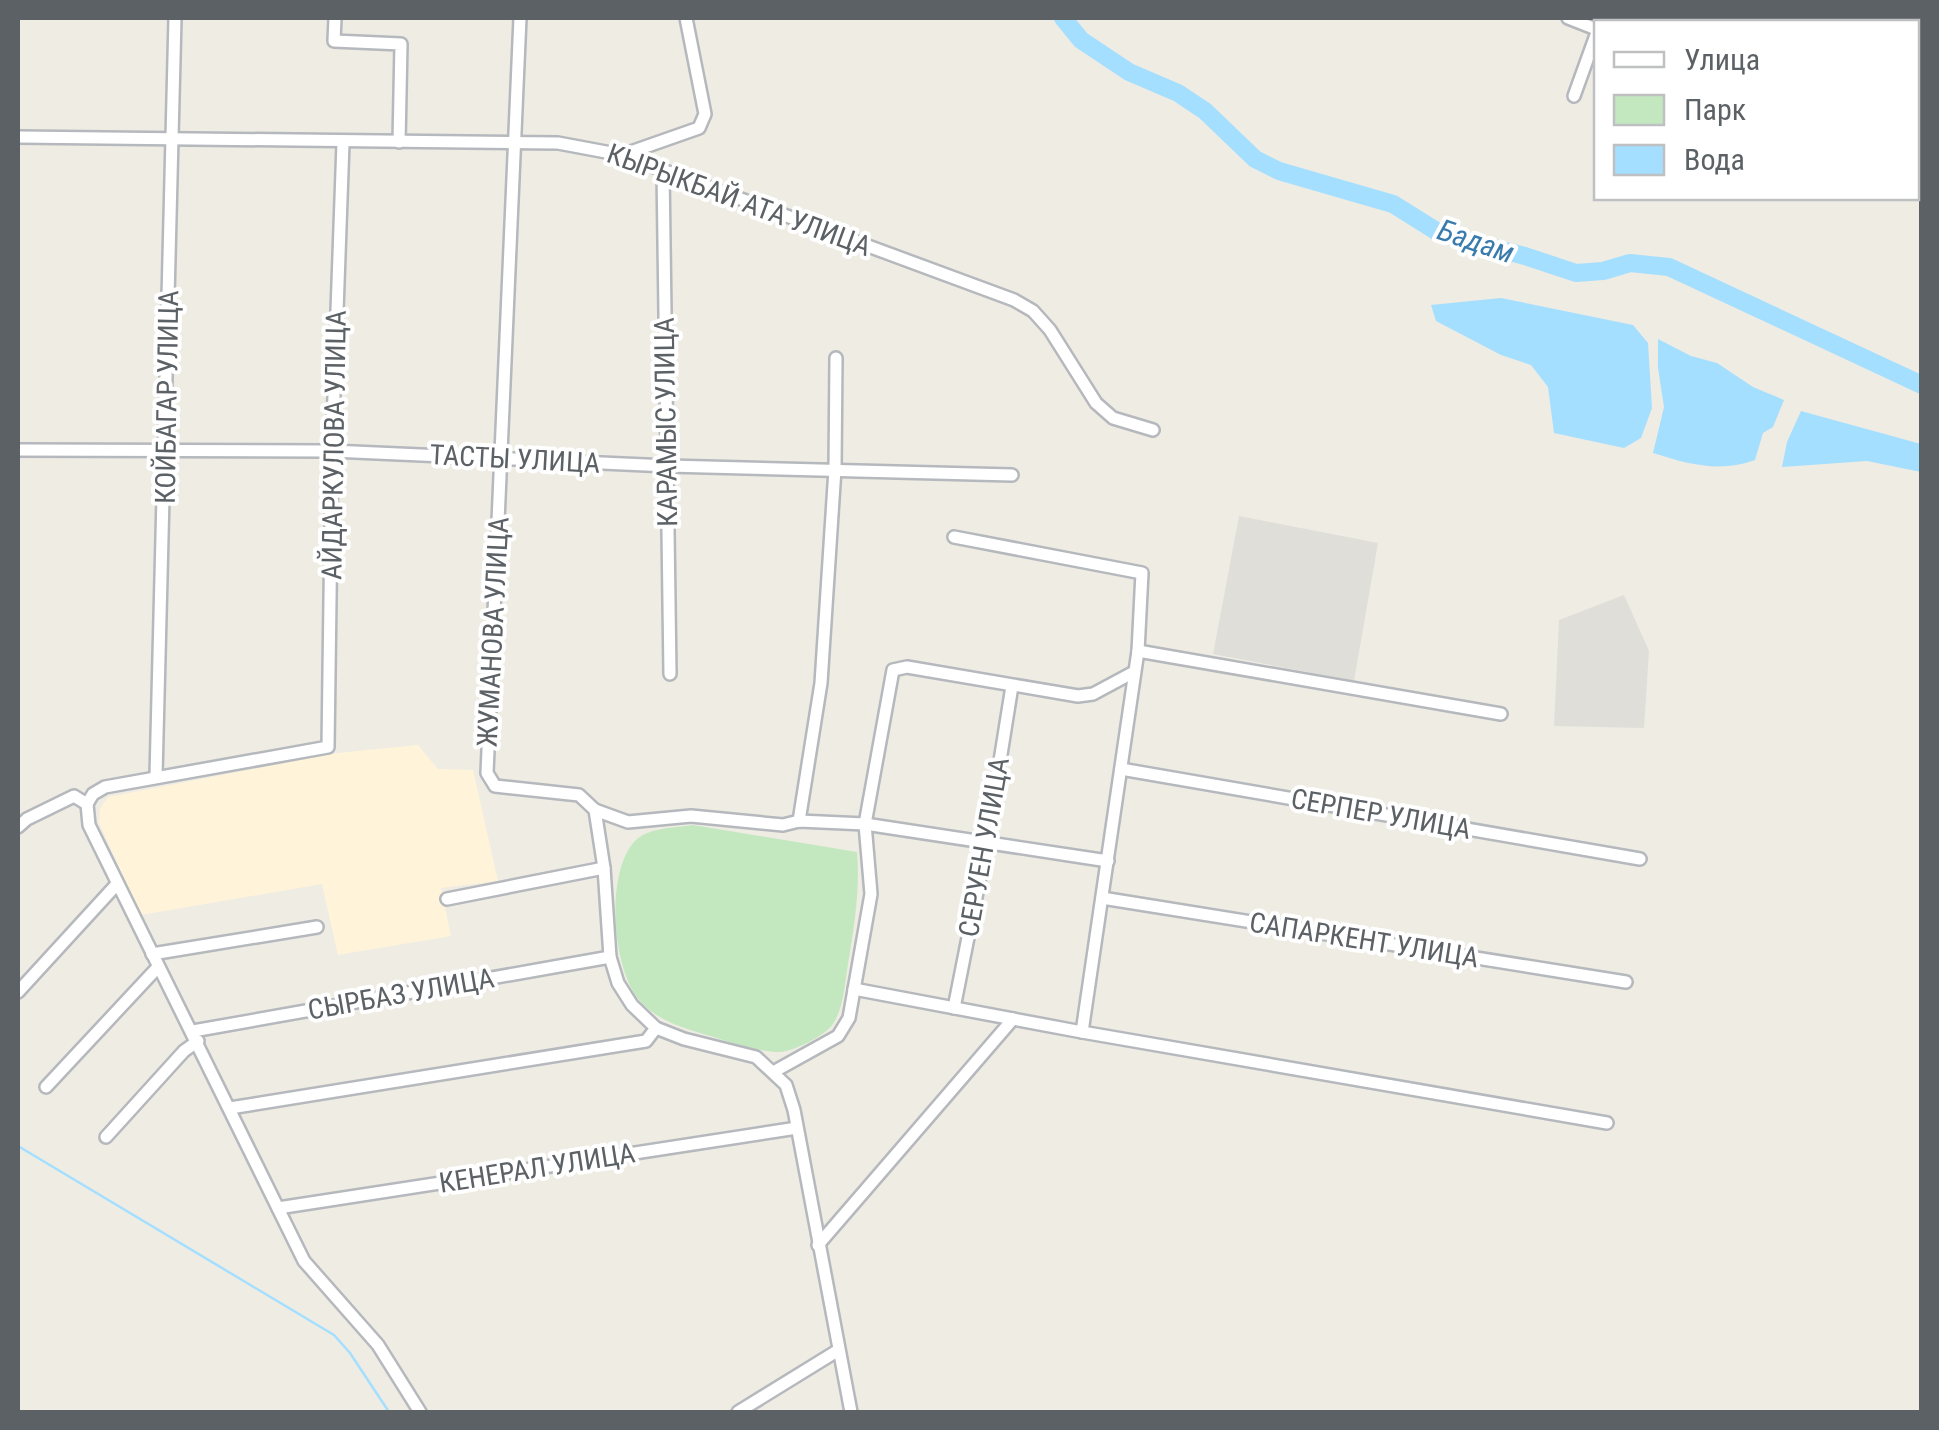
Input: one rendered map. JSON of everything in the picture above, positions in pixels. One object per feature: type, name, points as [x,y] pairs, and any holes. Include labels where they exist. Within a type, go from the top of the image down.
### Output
[{"type":"street","name":"КОЙБАГАР УЛИЦА","points":[[156,776],[175,18]]},
{"type":"street","points":[[334,18],[334,41],[401,44],[399,142]]},
{"type":"street","name":"ЖУМАНОВА УЛИЦА","points":[[520,18],[487,773],[494,786],[579,795],[595,810]]},
{"type":"street","points":[[622,155],[699,128],[705,114],[686,18]]},
{"type":"street","points":[[1568,18],[1594,31]]},
{"type":"street","points":[[1574,96],[1594,38]]},
{"type":"street","name":"КЫРЫКБАЙ АТА УЛИЦА","points":[[18,137],[558,144],[622,155],[1014,300],[1033,311],[1050,330],[1096,403],[1113,418],[1153,430]]},
{"type":"street","name":"АЙДАРКУЛОВА УЛИЦА","points":[[156,776],[328,748],[342,143]]},
{"type":"street","name":"КАРАМЫС УЛИЦА","points":[[662,170],[670,674]]},
{"type":"street","points":[[799,821],[821,683],[835,469],[836,358]]},
{"type":"street","name":"ТАСТЫ УЛИЦА","points":[[18,450],[332,451],[668,466],[1012,475]]},
{"type":"street","points":[[954,537],[1142,574],[1138,651],[1082,1032]]},
{"type":"street","points":[[1138,651],[1501,714]]},
{"type":"street","points":[[775,1071],[838,1036],[849,1018],[871,894],[865,824],[893,670],[907,666],[1078,696],[1093,694],[1134,672]]},
{"type":"street","name":"СЕРУЕН УЛИЦА","points":[[954,1008],[1012,686]]},
{"type":"street","name":"СЕРПЕР УЛИЦА","points":[[1122,769],[1640,859]]},
{"type":"street","points":[[156,776],[105,787],[93,794],[86,804],[89,824],[304,1262],[378,1345],[420,1412]]},
{"type":"street","points":[[18,827],[74,796],[86,804]]},
{"type":"street","points":[[850,1412],[786,1085],[756,1057],[684,1040],[656,1028],[632,1005],[618,983],[610,957],[604,868],[595,810],[628,822],[691,816],[783,825],[799,821],[865,824],[1108,861]]},
{"type":"street","points":[[447,900],[604,868]]},
{"type":"street","points":[[18,992],[118,884]]},
{"type":"street","name":"САПАРКЕНТ УЛИЦА","points":[[1102,898],[1626,982]]},
{"type":"street","points":[[152,954],[317,927]]},
{"type":"street","name":"СЫРБАЗ УЛИЦА","points":[[195,1036],[610,957]]},
{"type":"street","points":[[46,1086],[158,967]]},
{"type":"street","points":[[854,989],[1607,1123]]},
{"type":"street","points":[[818,1245],[1013,1019]]},
{"type":"street","points":[[230,1108],[646,1041],[656,1028]]},
{"type":"street","points":[[106,1137],[195,1036]]},
{"type":"street","name":"КЕНЕРАЛ УЛИЦА","points":[[278,1208],[797,1128]]},
{"type":"street","points":[[738,1412],[836,1351]]},
{"type":"shaded area","points":[[1239,516],[1378,543],[1354,681],[1213,654]]},
{"type":"shaded area","points":[[1624,595],[1649,651],[1644,728],[1554,726],[1559,620]]},
{"type":"shaded area","points":[[418,745],[438,769],[473,770],[498,881],[441,888],[451,936],[338,955],[322,884],[141,915],[99,823],[100,809],[108,797],[337,753]]},
{"type":"green space","points":[[693,825],[857,852],[856,905],[842,1000],[833,1024],[816,1038],[780,1052],[742,1046],[666,1021],[639,1000],[630,985],[618,944],[616,920],[619,874],[625,855],[647,833]]},
{"type":"water","points":[[1501,298],[1633,325],[1648,343],[1652,408],[1641,438],[1624,448],[1554,433],[1548,387],[1531,365],[1501,355],[1436,321],[1431,305]]},
{"type":"water","points":[[1658,339],[1691,356],[1717,363],[1753,387],[1784,400],[1773,427],[1763,433],[1755,460],[1716,466],[1653,453],[1664,407]]},
{"type":"water","points":[[1801,411],[1921,444],[1921,472],[1867,461],[1782,467],[1787,442]]},
{"type":"waterway","name":"Бадам","points":[[1063,18],[1081,40],[1129,72],[1178,93],[1205,111],[1255,159],[1279,171],[1393,204],[1441,234],[1576,273],[1630,263],[1669,267],[1922,385]]},
{"type":"waterway","points":[[18,1146],[334,1335],[389,1412]]}]
